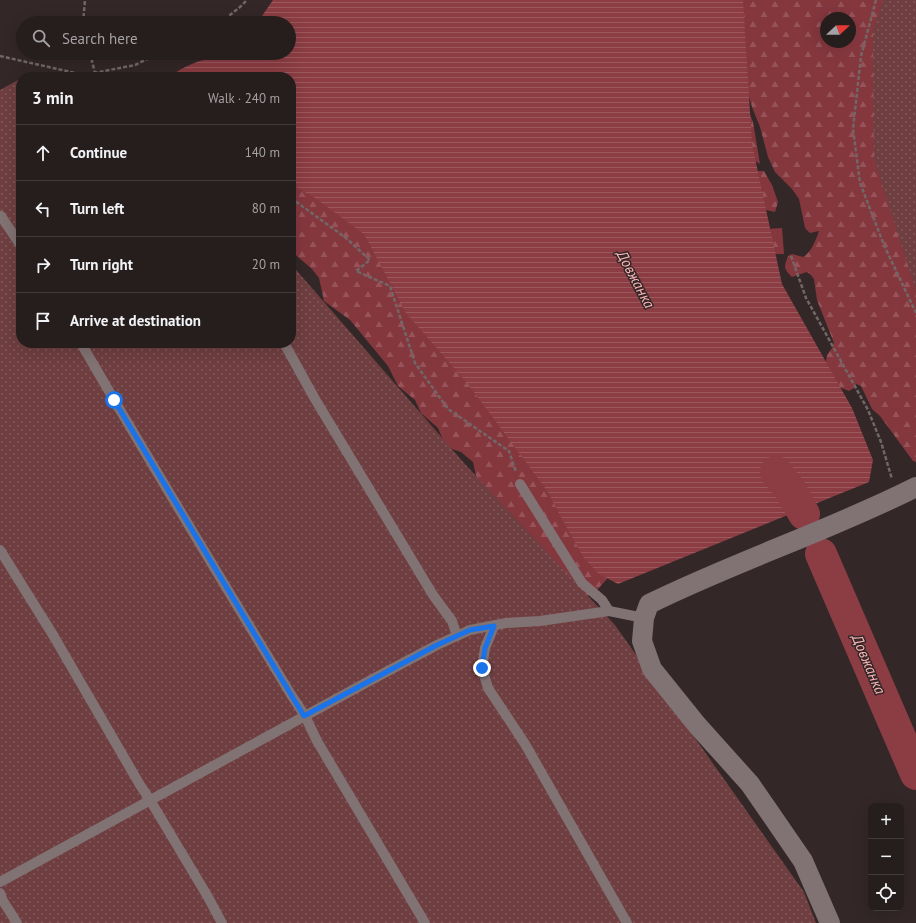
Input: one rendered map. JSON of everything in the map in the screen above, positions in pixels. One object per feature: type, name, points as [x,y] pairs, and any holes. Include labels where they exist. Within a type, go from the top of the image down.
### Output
[{"type":"street","points":[[830,923],[803,861],[750,784],[697,725],[652,669],[642,641],[644,618],[649,604],[684,586],[792,542],[916,487]]},
{"type":"lane","points":[[1,216],[16,238]]},
{"type":"lane","points":[[84,348],[199,543],[304,716],[317,741],[425,923]]},
{"type":"lane","points":[[287,348],[315,399],[434,595],[452,621],[457,636]]},
{"type":"lane","points":[[520,484],[582,583],[602,600],[608,611]]},
{"type":"lane","points":[[0,550],[53,635],[222,923]]},
{"type":"lane","points":[[0,882],[304,716],[437,645],[470,630],[506,623],[540,621],[608,611],[644,618]]},
{"type":"lane","points":[[494,626],[485,648],[482,668],[488,688],[525,744],[627,923]]},
{"type":"lane","points":[[0,893],[3,901],[17,923]]},
{"type":"path","points":[[84,16],[85,0]]},
{"type":"path","points":[[229,16],[247,0]]},
{"type":"path","points":[[876,0],[861,56],[853,129],[860,183],[884,245],[916,313]]},
{"type":"path","points":[[0,56],[16,60]]},
{"type":"path","points":[[18,60],[71,72]]},
{"type":"path","points":[[92,60],[95,72]]},
{"type":"path","points":[[100,72],[136,65],[146,60]]},
{"type":"path","points":[[296,202],[346,238],[370,260],[356,271],[390,286],[415,363],[448,409],[509,451],[520,484]]},
{"type":"path","points":[[791,256],[806,298],[868,410],[882,442],[898,496]]},
{"type":"green space","points":[[740,0],[895,0],[916,257],[916,462],[913,461],[880,416],[872,409],[861,386],[856,384],[854,388],[849,391],[839,387],[825,369],[827,355],[834,343],[817,300],[814,279],[807,272],[792,277],[785,267],[788,256],[792,254],[803,257],[808,253],[815,242],[819,231],[810,233],[805,228],[799,199],[792,189],[775,172],[768,157],[760,127],[746,86]]},
{"type":"green space","points":[[749,112],[753,122],[760,164],[747,156]]},
{"type":"green space","points":[[296,163],[374,225],[607,569],[607,579],[596,591],[580,600],[484,514],[473,462],[461,452],[446,447],[438,428],[421,413],[415,400],[398,386],[388,366],[350,320],[324,301],[319,278],[312,269],[296,255]]},
{"type":"green space","points":[[754,171],[764,171],[772,185],[778,202],[775,212],[762,209]]},
{"type":"green space","points":[[782,228],[784,254],[773,254],[767,229]]},
{"type":"shaded area","points":[[883,0],[916,0],[916,291],[874,159],[873,32]]},
{"type":"shaded area","points":[[16,81],[16,348],[296,348],[296,270],[464,463],[615,625],[804,892],[816,923],[0,923],[0,90]]},
{"type":"water","points":[[273,0],[743,0],[752,144],[782,284],[852,408],[873,460],[869,482],[618,584],[599,574],[584,558],[548,492],[468,384],[406,313],[364,234],[315,198],[296,187],[296,72],[177,72],[191,64],[204,60],[296,60],[296,16],[262,16]]},
{"type":"waterway","name":"Довжанка","points":[[776,472],[791,491],[804,514]]},
{"type":"waterway","name":"Довжанка","points":[[821,554],[916,774]]},
{"type":"route","points":[[114,400],[304,716],[437,645],[470,630],[494,626],[485,648],[482,668]]}]
